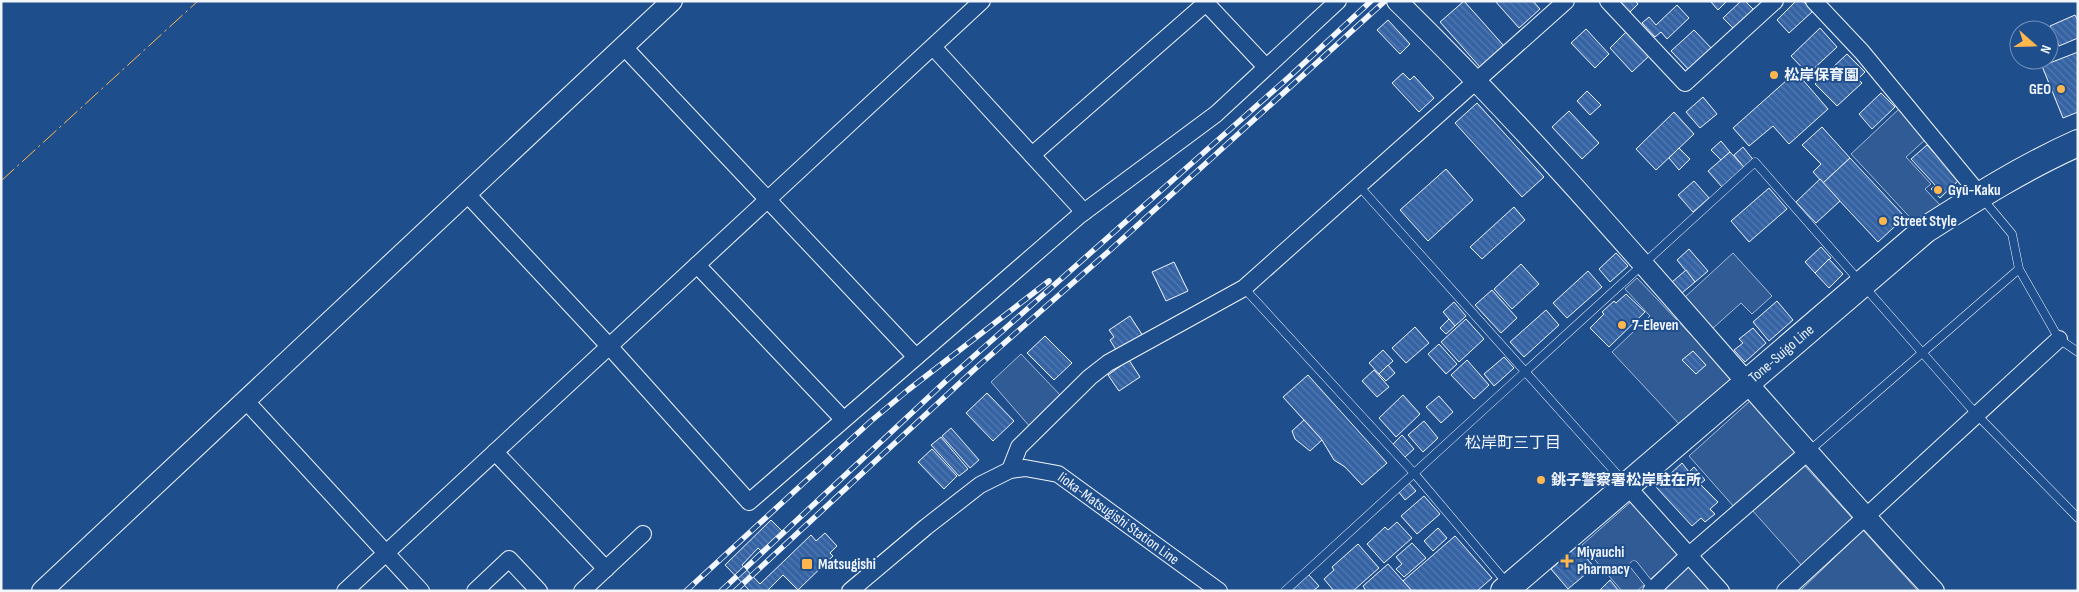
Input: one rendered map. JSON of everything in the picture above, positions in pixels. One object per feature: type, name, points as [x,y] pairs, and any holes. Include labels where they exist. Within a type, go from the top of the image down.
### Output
[{"type":"highway","name":"Tone-Suigo Line","points":[[1511,588],[1925,230],[1980,195],[2046,157],[2078,143]]},
{"type":"street","points":[[42,591],[672,1]]},
{"type":"street","points":[[345,591],[982,1]]},
{"type":"street","points":[[467,194],[609,346],[749,502],[1084,212],[1216,114],[1338,1]]},
{"type":"street","points":[[1397,1],[1476,82],[1642,264],[1866,518],[1934,591]]},
{"type":"street","points":[[850,591],[926,527],[980,485],[1010,470],[1019,447],[1090,377],[1108,363],[1244,288],[1566,1]]},
{"type":"street","points":[[1608,1],[1685,83],[1775,1]]},
{"type":"street","points":[[1814,1],[1862,52],[1980,195]]},
{"type":"street","points":[[1032,155],[1206,3],[1266,67]]},
{"type":"street","points":[[624,47],[916,357]]},
{"type":"street","points":[[932,47],[1084,212]]},
{"type":"street","points":[[697,265],[843,419]]},
{"type":"street","points":[[1785,591],[2059,339]]},
{"type":"street","points":[[246,401],[420,591]]},
{"type":"street","points":[[494,452],[606,569]]},
{"type":"street","points":[[1652,590],[1688,556],[1808,452]]},
{"type":"street","name":"Iioka-Matsugishi Station Line","points":[[1010,470],[1025,468],[1058,474],[1219,591]]},
{"type":"street","points":[[1627,486],[1721,591]]},
{"type":"street","points":[[582,591],[643,534]]},
{"type":"street","points":[[475,591],[509,559],[539,591]]},
{"type":"lane","points":[[1285,591],[1413,472],[1755,162],[1977,415],[2078,518]]},
{"type":"lane","points":[[1359,186],[1627,486]]},
{"type":"lane","points":[[1980,195],[2012,234],[2019,269],[2059,339],[2078,352]]},
{"type":"lane","points":[[1808,452],[2019,269]]},
{"type":"lane","points":[[1244,288],[1413,472],[1511,588]]},
{"type":"lane","points":[[1634,565],[1652,590]]},
{"type":"shaded area","points":[[1899,109],[1926,139],[1906,157],[1931,184],[1925,189],[1941,206],[1918,226],[1851,154]]},
{"type":"shaded area","points":[[1733,253],[1772,296],[1752,314],[1741,303],[1712,329],[1684,298]]},
{"type":"shaded area","points":[[1637,278],[1732,378],[1681,426],[1612,352],[1650,316],[1625,289]]},
{"type":"shaded area","points":[[1021,354],[1063,398],[1031,428],[991,382]]},
{"type":"shaded area","points":[[1750,401],[1796,453],[1735,508],[1689,456]]},
{"type":"shaded area","points":[[1803,464],[1854,520],[1803,567],[1752,510]]},
{"type":"shaded area","points":[[1633,500],[1680,553],[1637,591],[1622,591],[1582,545]]},
{"type":"shaded area","points":[[1863,530],[1918,591],[1800,591]]},
{"type":"shaded area","points":[[1689,566],[1712,591],[1661,591]]},
{"type":"building","points":[[1464,1],[1504,46],[1480,67],[1440,22]]},
{"type":"building","points":[[1495,1],[1533,1],[1540,9],[1519,28]]},
{"type":"building","points":[[1620,1],[1635,1],[1638,4],[1628,14],[1618,3]]},
{"type":"building","points":[[1710,1],[1727,1],[1718,10]]},
{"type":"building","points":[[1741,1],[1745,1],[1757,13],[1737,32],[1723,18]]},
{"type":"building","points":[[1796,1],[1803,1],[1813,11],[1789,33],[1777,20]]},
{"type":"building","points":[[1677,5],[1689,18],[1667,39],[1661,32],[1655,37],[1642,23],[1649,17],[1656,25]]},
{"type":"building","points":[[2075,15],[2078,21],[2078,38],[2059,46],[2059,22]]},
{"type":"building","points":[[1388,20],[1410,44],[1400,54],[1377,30]]},
{"type":"building","points":[[1820,28],[1837,47],[1808,74],[1791,56]]},
{"type":"building","points":[[1586,29],[1609,54],[1595,68],[1571,43]]},
{"type":"building","points":[[1694,30],[1713,50],[1691,72],[1671,51]]},
{"type":"building","points":[[1626,32],[1649,56],[1632,72],[1610,48]]},
{"type":"building","points":[[2078,52],[2078,112],[2063,118],[2044,70],[2059,70],[2059,59]]},
{"type":"building","points":[[1847,54],[1865,72],[1858,79],[1862,83],[1837,106],[1815,84]]},
{"type":"building","points":[[1796,72],[1828,109],[1789,144],[1773,126],[1749,146],[1733,128]]},
{"type":"building","points":[[1403,73],[1410,80],[1414,76],[1434,98],[1419,112],[1392,83]]},
{"type":"building","points":[[1587,91],[1601,105],[1590,115],[1577,101]]},
{"type":"building","points":[[1881,93],[1895,107],[1872,129],[1859,114]]},
{"type":"building","points":[[1703,97],[1717,114],[1700,128],[1686,112]]},
{"type":"building","points":[[1477,103],[1544,177],[1522,197],[1455,123]]},
{"type":"building","points":[[1569,111],[1599,143],[1582,159],[1552,127]]},
{"type":"building","points":[[1674,112],[1694,134],[1656,170],[1636,149]]},
{"type":"building","points":[[1822,127],[1850,158],[1823,183],[1813,172],[1821,164],[1802,145]]},
{"type":"building","points":[[1721,141],[1730,152],[1721,160],[1711,150]]},
{"type":"building","points":[[1927,145],[1959,180],[1940,198],[1931,189],[1935,185],[1911,159]]},
{"type":"building","points":[[1743,147],[1755,162],[1746,170],[1734,155]]},
{"type":"building","points":[[1679,148],[1690,159],[1679,170],[1669,158]]},
{"type":"building","points":[[1730,152],[1744,167],[1722,187],[1708,171]]},
{"type":"building","points":[[1850,158],[1905,217],[1878,242],[1823,183]]},
{"type":"building","points":[[1446,169],[1473,200],[1428,241],[1400,210]]},
{"type":"building","points":[[1820,179],[1840,201],[1816,223],[1796,202]]},
{"type":"building","points":[[1694,181],[1709,198],[1693,212],[1678,195]]},
{"type":"building","points":[[1769,188],[1787,209],[1749,242],[1731,221]]},
{"type":"building","points":[[1514,207],[1525,220],[1482,259],[1470,247]]},
{"type":"building","points":[[1821,247],[1831,258],[1815,273],[1805,262]]},
{"type":"building","points":[[1689,249],[1708,271],[1695,282],[1677,260]]},
{"type":"building","points":[[1616,253],[1628,266],[1610,282],[1599,269]]},
{"type":"building","points":[[1829,259],[1843,274],[1829,288],[1815,273]]},
{"type":"building","points":[[1174,262],[1188,291],[1166,301],[1152,272]]},
{"type":"building","points":[[1521,264],[1539,284],[1512,309],[1494,289]]},
{"type":"building","points":[[1686,270],[1695,282],[1682,293],[1672,282]]},
{"type":"building","points":[[1588,271],[1602,287],[1567,318],[1553,303]]},
{"type":"building","points":[[1492,290],[1517,318],[1501,333],[1475,305]]},
{"type":"building","points":[[1626,294],[1645,312],[1609,347],[1590,328],[1604,314],[1602,312],[1614,301],[1616,303]]},
{"type":"building","points":[[1777,301],[1793,320],[1769,341],[1753,322]]},
{"type":"building","points":[[1454,302],[1466,316],[1455,326],[1443,312]]},
{"type":"building","points":[[1546,310],[1559,325],[1524,357],[1510,342]]},
{"type":"building","points":[[1130,316],[1143,336],[1118,353],[1110,340],[1114,337],[1109,330]]},
{"type":"building","points":[[1449,319],[1455,326],[1446,334],[1440,328]]},
{"type":"building","points":[[1466,319],[1484,339],[1459,362],[1441,342]]},
{"type":"building","points":[[1415,327],[1429,343],[1406,363],[1392,348]]},
{"type":"building","points":[[1753,328],[1766,343],[1745,362],[1734,350],[1743,343],[1739,339]]},
{"type":"building","points":[[1045,336],[1072,363],[1054,380],[1027,353]]},
{"type":"building","points":[[1439,344],[1457,364],[1446,374],[1428,354]]},
{"type":"building","points":[[1383,350],[1393,361],[1379,374],[1369,363]]},
{"type":"building","points":[[1693,351],[1706,365],[1696,374],[1682,360]]},
{"type":"building","points":[[1504,357],[1514,368],[1494,386],[1484,374]]},
{"type":"building","points":[[1129,360],[1140,377],[1119,391],[1108,375]]},
{"type":"building","points":[[1467,360],[1489,385],[1474,399],[1451,375]]},
{"type":"building","points":[[1388,365],[1395,373],[1386,381],[1379,374]]},
{"type":"building","points":[[1374,370],[1389,387],[1377,397],[1362,381]]},
{"type":"building","points":[[1308,375],[1387,463],[1362,485],[1345,467],[1334,460],[1322,440],[1283,397]]},
{"type":"building","points":[[987,393],[1014,421],[993,441],[966,413]]},
{"type":"building","points":[[1403,395],[1420,414],[1396,437],[1379,418]]},
{"type":"building","points":[[1439,396],[1453,412],[1441,423],[1426,407]]},
{"type":"building","points":[[1304,420],[1322,440],[1310,451],[1295,439],[1292,431]]},
{"type":"building","points":[[1424,421],[1438,438],[1423,452],[1408,435]]},
{"type":"building","points":[[951,428],[979,460],[970,468],[942,436]]},
{"type":"building","points":[[1402,435],[1414,449],[1405,457],[1393,444]]},
{"type":"building","points":[[941,437],[968,469],[959,476],[931,445]]},
{"type":"building","points":[[932,449],[957,476],[944,489],[918,462]]},
{"type":"building","points":[[1682,463],[1689,472],[1694,467],[1705,480],[1700,484],[1718,502],[1710,509],[1715,514],[1705,522],[1701,518],[1692,526],[1656,487]]},
{"type":"building","points":[[1408,482],[1416,491],[1405,500],[1398,491]]},
{"type":"building","points":[[1424,496],[1440,514],[1417,534],[1401,516]]},
{"type":"building","points":[[771,520],[782,531],[761,551],[758,548],[742,565],[760,584],[811,535],[816,541],[825,533],[837,546],[830,553],[833,556],[798,590],[783,575],[767,591],[750,591],[725,565]]},
{"type":"building","points":[[1397,522],[1412,538],[1384,563],[1367,544],[1385,527],[1388,530]]},
{"type":"building","points":[[1438,528],[1447,538],[1433,551],[1424,541]]},
{"type":"building","points":[[1455,536],[1492,578],[1477,591],[1412,591],[1403,581]]},
{"type":"building","points":[[1412,543],[1426,558],[1404,577],[1396,569],[1402,564],[1396,557]]},
{"type":"building","points":[[1358,544],[1379,568],[1353,591],[1334,591],[1324,579],[1334,570],[1332,567]]},
{"type":"building","points":[[1577,546],[1594,567],[1568,589],[1551,569]]},
{"type":"building","points":[[1388,564],[1412,591],[1366,591],[1363,586]]},
{"type":"building","points":[[1308,574],[1319,586],[1313,591],[1289,591]]},
{"type":"building","points":[[1610,580],[1619,591],[1599,591]]},
{"type":"railway","points":[[721,591],[947,380],[1289,77],[1371,1]]},
{"type":"railway","points":[[735,591],[976,368],[1108,252],[1385,1]]},
{"type":"railway","points":[[686,591],[871,421],[1049,281]]},
{"type":"power","points":[[1,181],[198,1]]},
{"type":"place","name":"松岸保育園","points":[[1774,75]]},
{"type":"place","name":"GEO","points":[[2061,89]]},
{"type":"place","name":"Gyū-Kaku","points":[[1938,190]]},
{"type":"place","name":"Street Style","points":[[1883,221]]},
{"type":"place","name":"7-Eleven","points":[[1622,325]]},
{"type":"place","name":"銚子警察署松岸駐在所","points":[[1541,480]]},
{"type":"place","name":"Miyauchi Pharmacy","points":[[1567,561]]},
{"type":"place","name":"Matsugishi","points":[[807,564]]},
{"type":"district","name":"松岸町三丁目","points":[[1513,442]]}]
